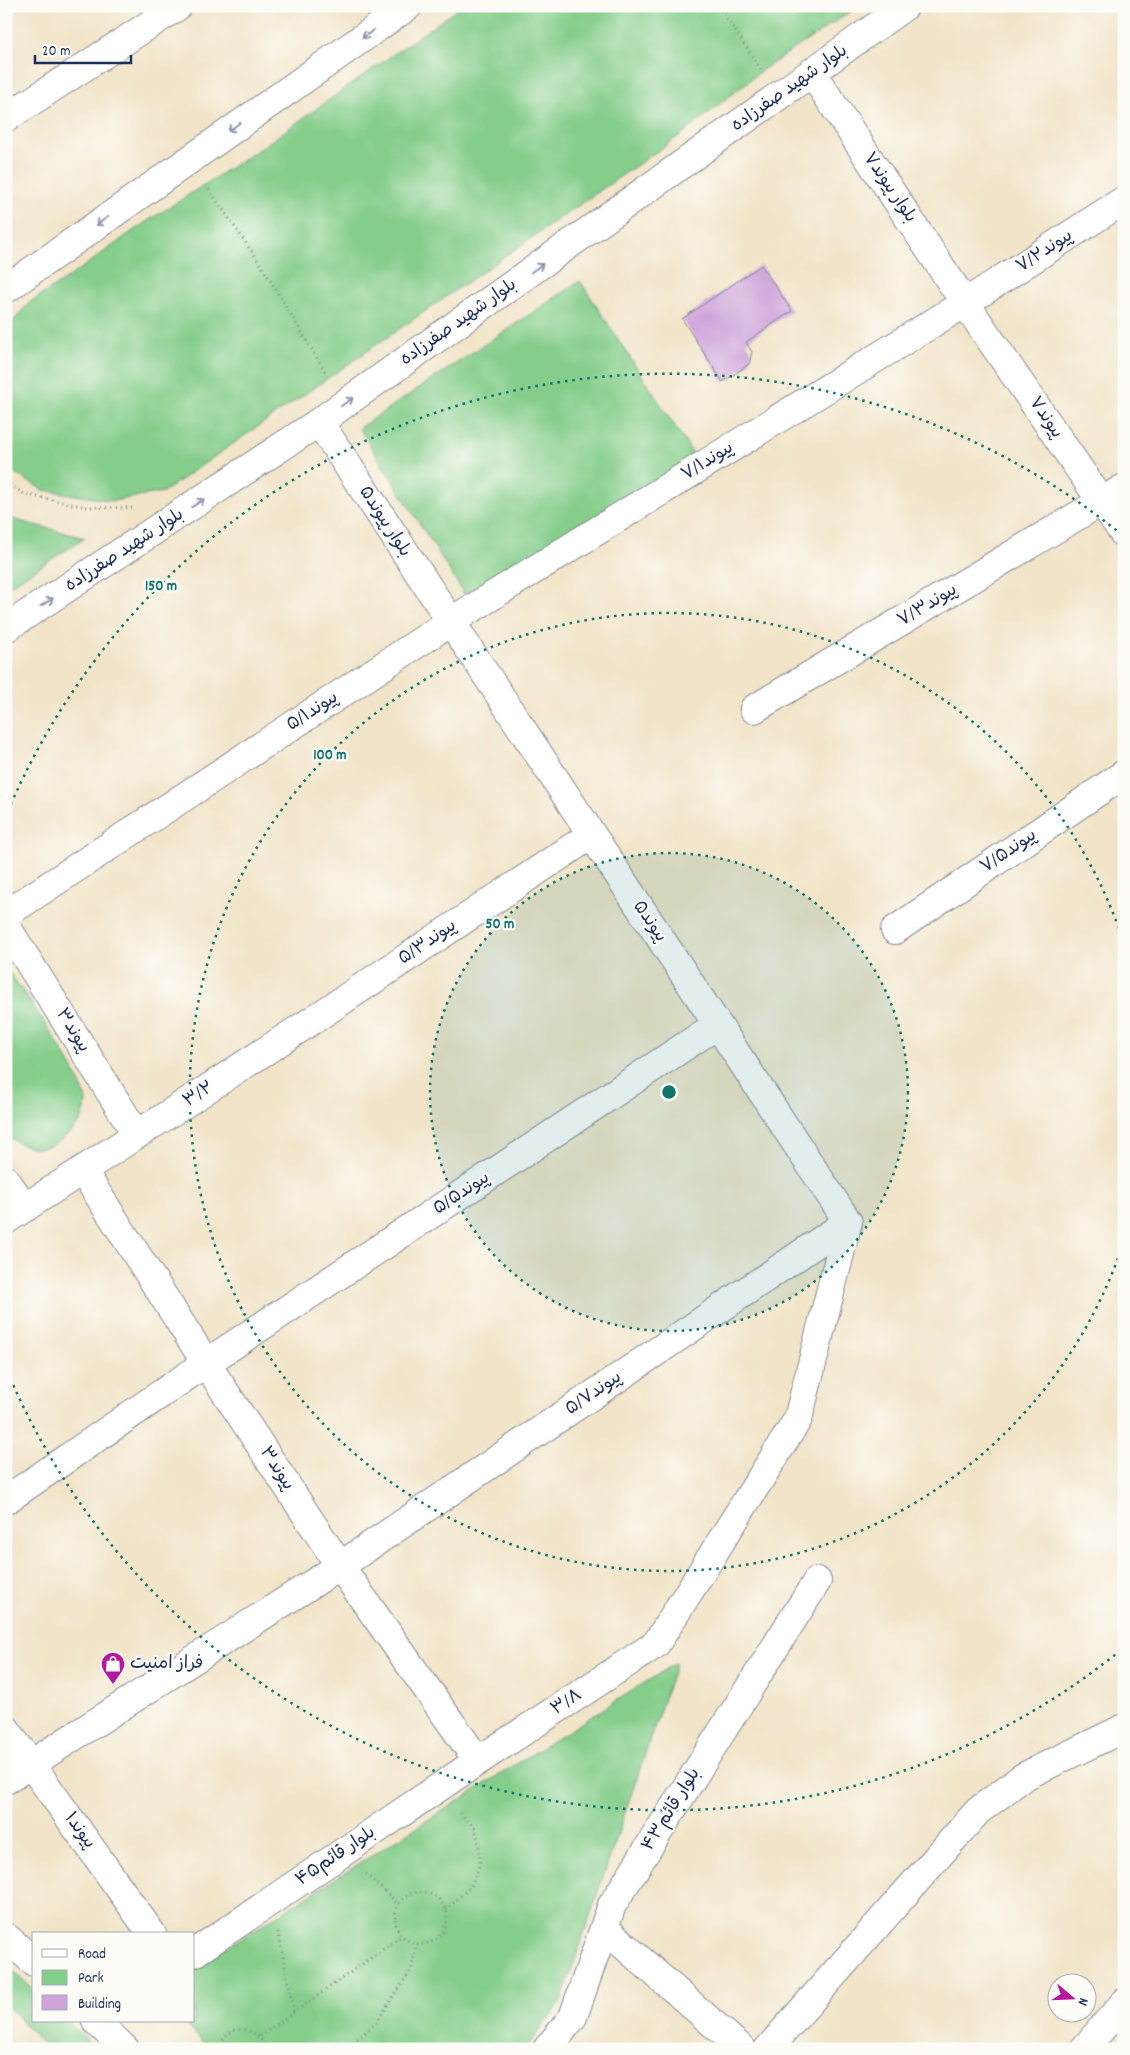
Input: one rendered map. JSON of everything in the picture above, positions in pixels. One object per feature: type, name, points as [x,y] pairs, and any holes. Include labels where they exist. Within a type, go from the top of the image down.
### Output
[{"type":"street","points":[[6,118],[178,6]]},
{"type":"street","points":[[6,288],[408,6]]},
{"type":"street","name":"بلوار شهید صفرزاده","points":[[6,628],[319,422],[905,6]]},
{"type":"street","name":"بلوار پیوند۷","points":[[812,73],[965,303]]},
{"type":"street","name":"پیوند۷/۲","points":[[965,303],[1124,200]]},
{"type":"street","name":"پیوند۷","points":[[965,303],[1113,495],[1124,534]]},
{"type":"street","name":"پیوند۷/۱","points":[[450,622],[965,303]]},
{"type":"street","name":"بلوار پیوند۵","points":[[319,422],[450,622]]},
{"type":"street","name":"پیوند۷/۳","points":[[754,709],[1113,495]]},
{"type":"street","name":"پیوند۵/۱","points":[[6,914],[175,801],[450,622]]},
{"type":"street","name":"پیوند۵","points":[[450,622],[848,1222]]},
{"type":"street","name":"پیوند۷/۵","points":[[895,930],[1124,774]]},
{"type":"street","name":"پیوند۵/۳","points":[[316,1018],[591,835]]},
{"type":"street","name":"پیوند۳","points":[[6,926],[137,1135]]},
{"type":"street","name":"۳/۲","points":[[16,1214],[316,1018]]},
{"type":"street","name":"پیوند۵/۵","points":[[6,1500],[206,1363],[717,1025]]},
{"type":"street","name":"پیوند۳","points":[[83,1171],[206,1363],[340,1566],[478,1761]]},
{"type":"street","points":[[6,1180],[16,1214]]},
{"type":"street","name":"پیوند۵/۷","points":[[6,1780],[340,1566],[848,1222]]},
{"type":"street","name":"۳/۸","points":[[478,1761],[656,1644],[798,1419],[848,1222]]},
{"type":"street","name":"بلوار قائم۴۳","points":[[547,2049],[573,2017],[612,1905],[817,1581]]},
{"type":"street","points":[[768,2049],[978,1811],[1023,1777],[1124,1728]]},
{"type":"street","name":"پیوند۱","points":[[6,1729],[151,1932]]},
{"type":"street","name":"بلوار قائم۴۵","points":[[195,1952],[478,1761]]},
{"type":"street","points":[[604,1928],[742,2049]]},
{"type":"street","points":[[6,1936],[32,1960]]},
{"type":"street","points":[[1084,2049],[1124,2003]]},
{"type":"street","points":[[97,2022],[125,2049]]},
{"type":"path","points":[[719,6],[761,71],[781,95]]},
{"type":"path","points":[[192,157],[206,184],[261,265],[329,377],[347,402]]},
{"type":"path","points":[[6,482],[24,494],[86,507],[186,511]]},
{"type":"path","points":[[446,1910],[471,1886],[480,1864],[479,1845],[475,1828],[457,1809]]},
{"type":"path","points":[[364,1871],[398,1904]]},
{"type":"path","points":[[428,1892],[442,1902],[446,1910],[447,1918],[441,1935],[434,1940],[417,1944],[402,1936],[395,1920],[398,1904],[404,1897],[412,1893],[428,1892]]},
{"type":"path","points":[[277,1929],[294,2012]]},
{"type":"path","points":[[260,2036],[402,1936]]},
{"type":"path","points":[[346,2049],[376,2023],[410,1970],[417,1944]]},
{"type":"path","points":[[219,2049],[225,2036],[239,2029],[254,2032],[260,2036],[266,2049]]},
{"type":"green space","points":[[462,6],[859,6],[761,71],[685,132],[163,492],[113,501],[43,490],[6,468],[6,330],[29,303],[140,226],[258,150]]},
{"type":"green space","points":[[580,281],[695,457],[470,603],[359,428]]},
{"type":"green space","points":[[6,516],[8,518],[85,538],[6,588]]},
{"type":"green space","points":[[6,968],[66,1057],[84,1092],[85,1109],[78,1124],[62,1139],[47,1147],[34,1148],[6,1136]]},
{"type":"green space","points":[[676,1663],[560,2004],[525,2049],[209,2049],[184,2022],[195,2022],[195,1967]]},
{"type":"green space","points":[[6,1964],[32,1988],[32,2022],[69,2022],[96,2049],[48,2049],[6,2005]]},
{"type":"building","points":[[761,265],[792,311],[746,342],[752,352],[749,364],[723,382],[682,319]]},
{"type":"place","name":"فراز امنیت","points":[[113,1685]]}]
